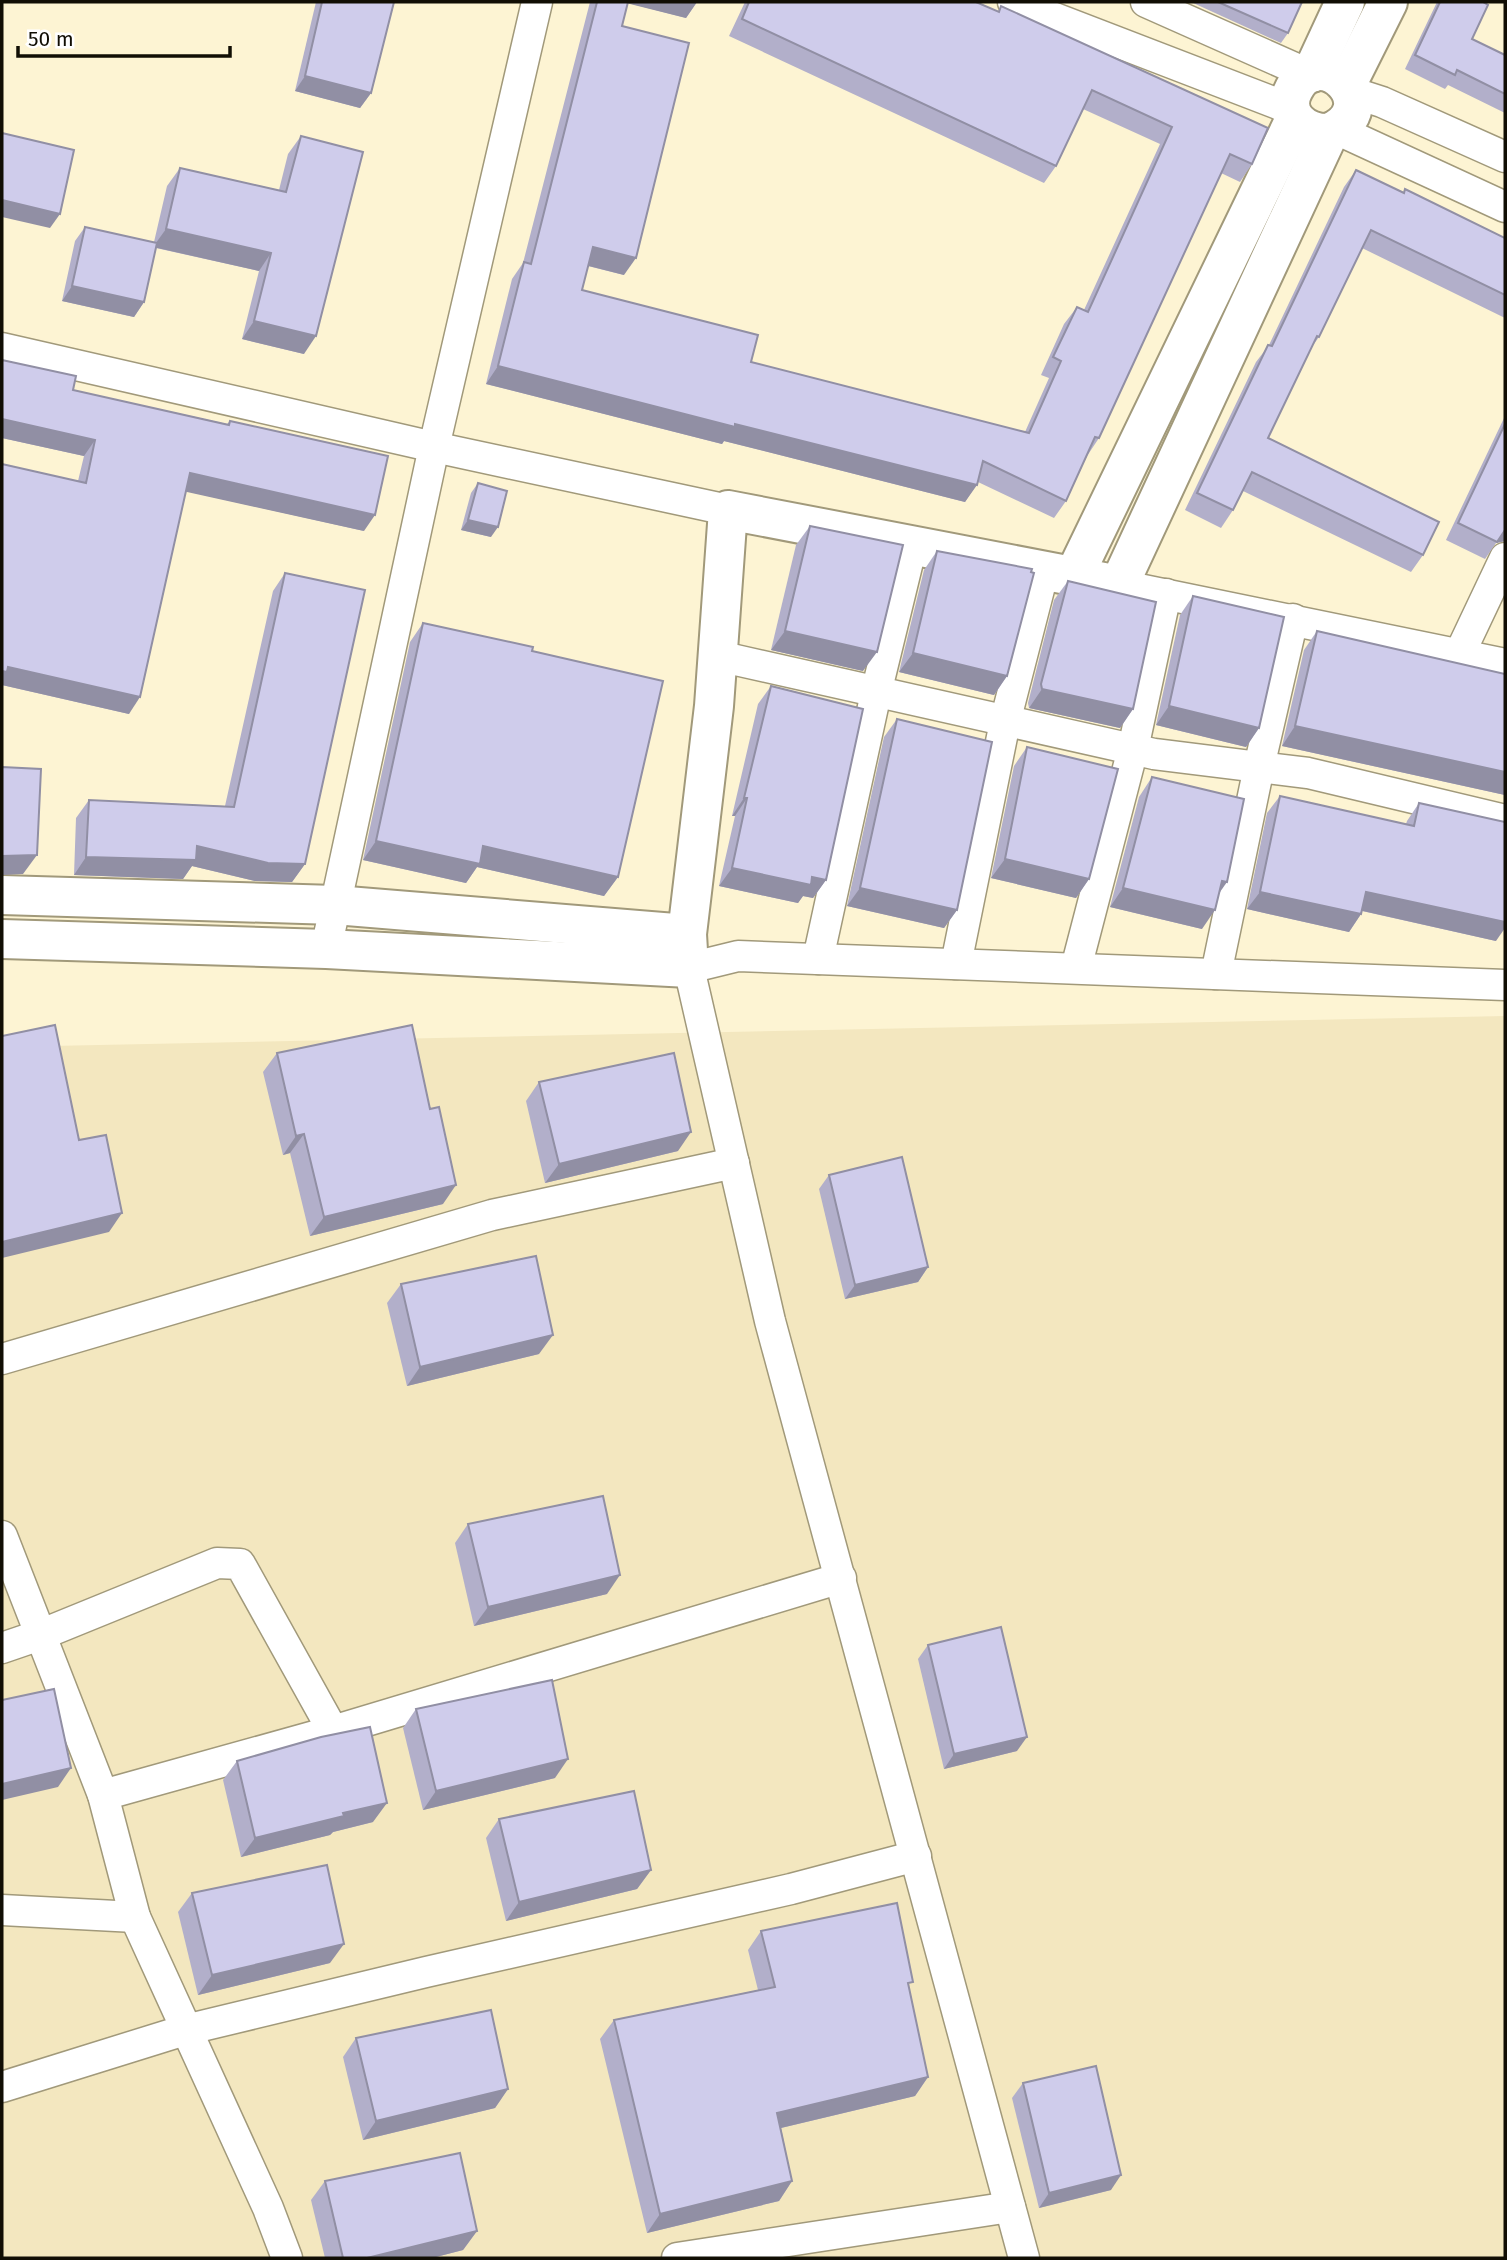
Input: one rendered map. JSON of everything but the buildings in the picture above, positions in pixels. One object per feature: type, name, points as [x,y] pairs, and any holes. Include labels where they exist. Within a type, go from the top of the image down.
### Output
[{"type":"street","points":[[327,949],[434,447],[537,2]]},
{"type":"street","points":[[1013,2],[1293,114]]},
{"type":"street","points":[[1146,2],[1505,157]]},
{"type":"street","points":[[1329,81],[1345,2]]},
{"type":"street","points":[[1329,81],[1388,2]]},
{"type":"street","points":[[1299,80],[1329,81],[1353,102],[1352,113],[1346,122],[1334,131],[1316,134],[1304,129],[1293,114],[1290,99],[1299,80]]},
{"type":"street","points":[[956,964],[1005,722],[1059,573],[1293,114]]},
{"type":"street","points":[[1334,131],[1505,207]]},
{"type":"street","points":[[1119,585],[1334,131]]},
{"type":"street","points":[[2,348],[434,447],[728,510],[1293,619],[1505,664]]},
{"type":"street","points":[[728,510],[718,656],[688,951],[770,1321],[1024,2258]]},
{"type":"street","points":[[818,959],[876,693],[912,545]]},
{"type":"street","points":[[1460,653],[1505,558]]},
{"type":"street","points":[[1076,968],[1133,749],[1166,594]]},
{"type":"street","points":[[1216,974],[1293,619]]},
{"type":"street","points":[[718,656],[1154,754],[1308,774],[1505,820]]},
{"type":"street","points":[[2,895],[335,905],[738,956],[1505,985]]},
{"type":"street","points":[[2,939],[327,949],[688,951]]},
{"type":"street","points":[[2,1359],[492,1215],[734,1163]]},
{"type":"street","points":[[2,1536],[103,1795],[135,1917],[268,2208],[287,2258]]},
{"type":"street","points":[[2,1648],[217,1563],[240,1564],[333,1731]]},
{"type":"street","points":[[103,1795],[333,1731],[841,1578]]},
{"type":"street","points":[[2,2087],[185,2030],[439,1968],[791,1888],[916,1856]]},
{"type":"street","points":[[2,1910],[135,1917]]},
{"type":"street","points":[[677,2258],[1010,2207]]},
{"type":"shaded area","points":[[1505,1016],[1505,2258],[2,2258],[2,1047]]}]
